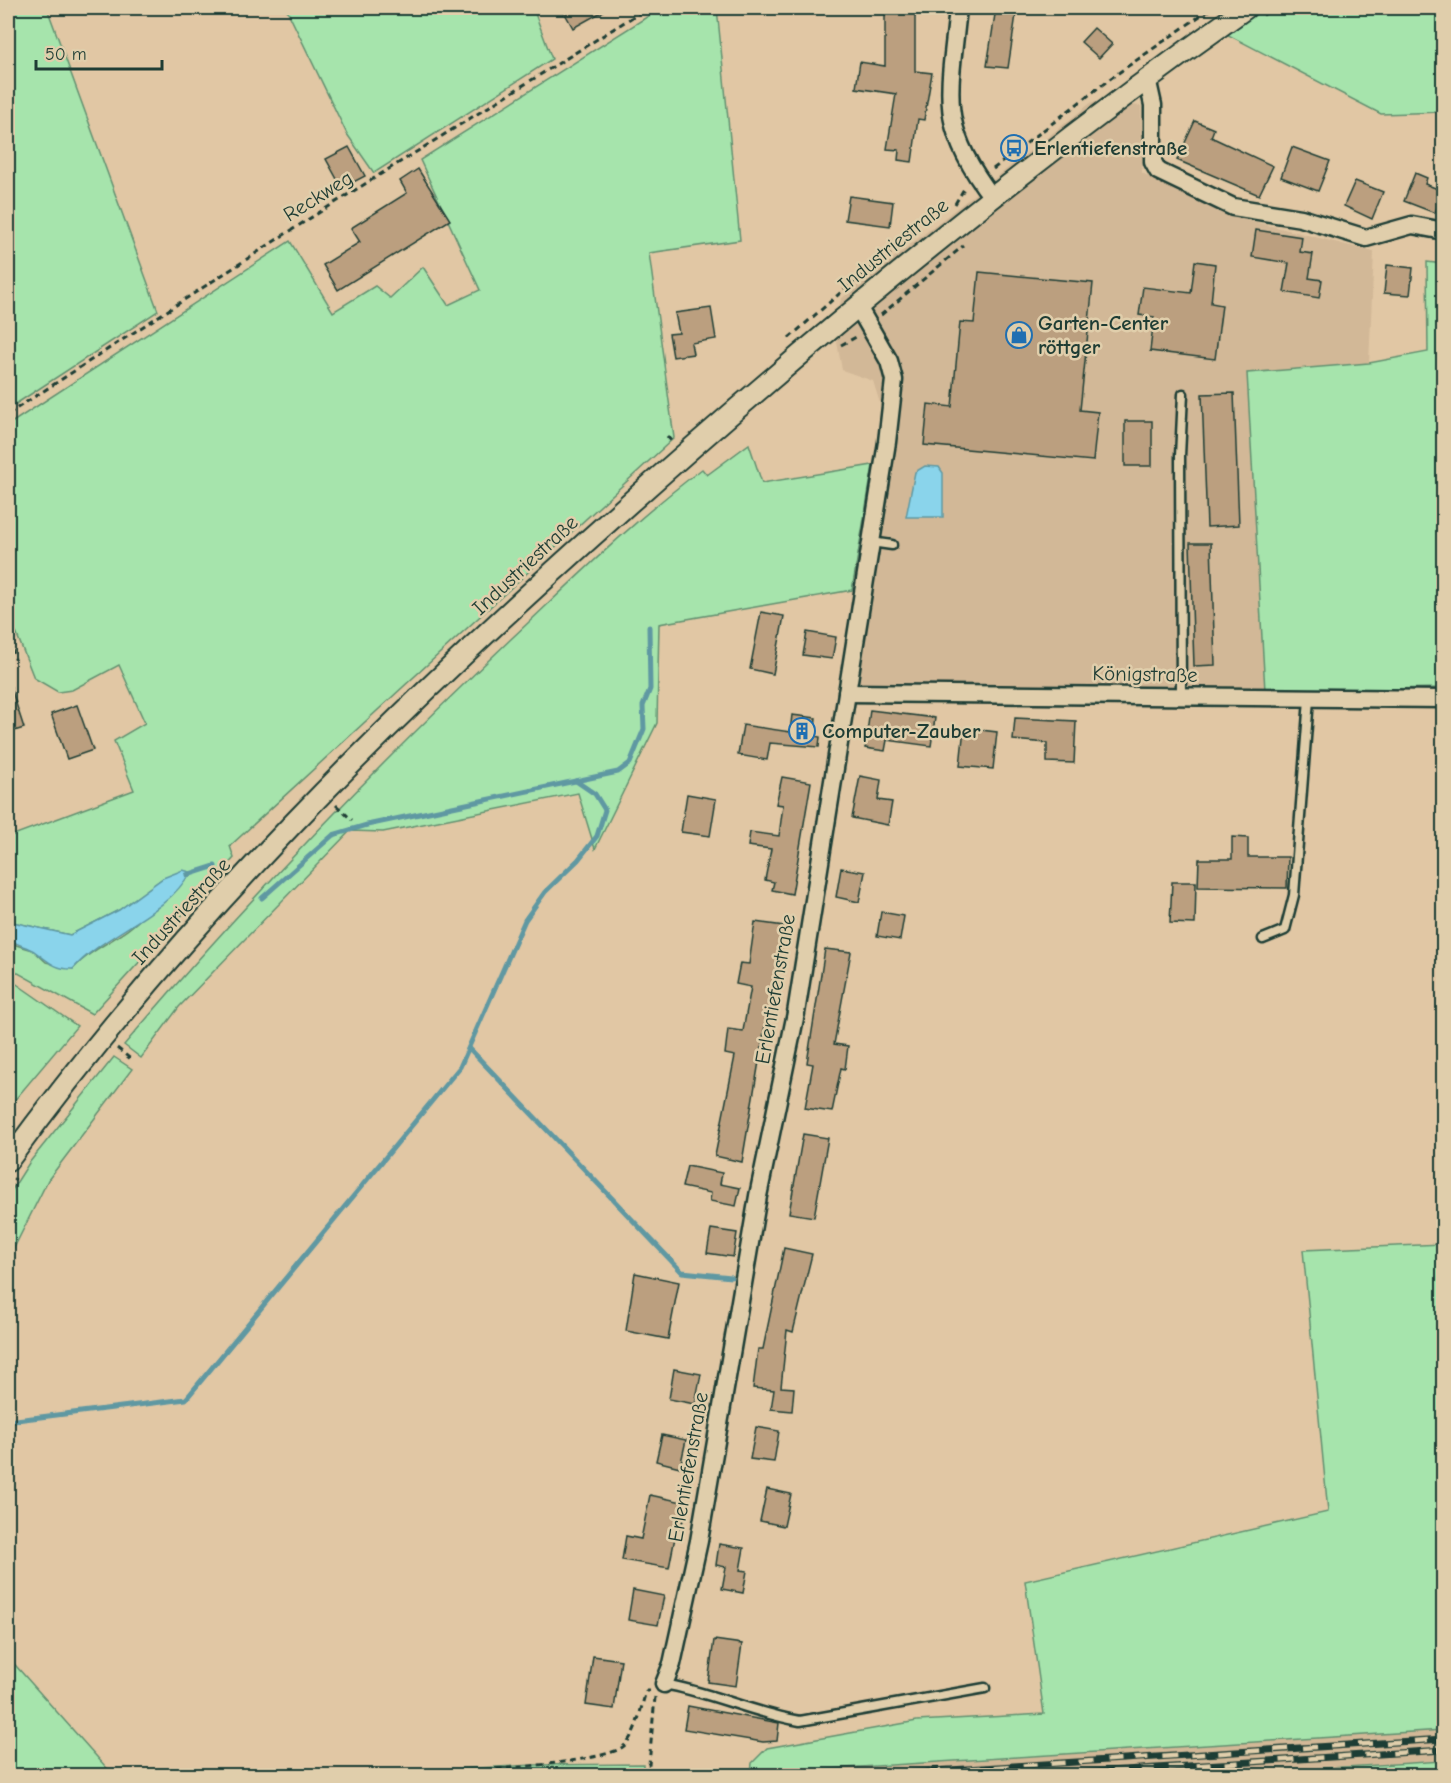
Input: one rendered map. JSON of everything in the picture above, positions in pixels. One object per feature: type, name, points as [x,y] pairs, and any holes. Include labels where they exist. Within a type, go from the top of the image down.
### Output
[{"type":"street","points":[[958,8],[949,101],[951,120],[956,140],[979,180],[992,197]]},
{"type":"street","name":"Industriestraße","points":[[13,1167],[105,1034],[196,927],[330,798],[515,606],[684,454],[857,305],[992,197],[1147,78],[1246,8]]},
{"type":"street","points":[[1147,78],[1153,105],[1153,162],[1158,171],[1233,207],[1301,218],[1366,238],[1412,225],[1443,231]]},
{"type":"street","name":"Erlentiefenstraße","points":[[664,1684],[672,1664],[699,1541],[758,1196],[796,1013],[887,442],[894,380],[889,361],[857,305]]},
{"type":"street","name":"Königstraße","points":[[847,693],[1443,699]]},
{"type":"lane","points":[[1181,697],[1180,456],[1184,394]]},
{"type":"lane","points":[[871,542],[892,545]]},
{"type":"lane","points":[[1263,939],[1285,930],[1294,895],[1309,699]]},
{"type":"lane","points":[[664,1684],[687,1688],[773,1717],[800,1722],[985,1688]]},
{"type":"path","name":"Reckweg","points":[[8,414],[304,222],[647,8]]},
{"type":"path","points":[[979,180],[1112,78],[1213,8]]},
{"type":"path","points":[[837,346],[852,341],[868,326]]},
{"type":"path","points":[[8,638],[15,659]]},
{"type":"path","points":[[328,813],[330,798]]},
{"type":"path","points":[[330,798],[351,820]]},
{"type":"path","points":[[108,1056],[116,1046]]},
{"type":"path","points":[[8,1189],[13,1167]]},
{"type":"path","points":[[413,1776],[534,1765],[612,1753],[624,1746],[631,1736],[646,1691],[658,1692],[655,1696],[648,1776]]},
{"type":"path","points":[[8,1771],[15,1776]]},
{"type":"shaded area","points":[[1092,102],[1141,106],[1142,173],[1232,216],[1374,252],[1369,363],[1247,374],[1265,691],[841,687],[852,590],[873,465],[885,419],[873,381],[842,370],[835,331],[841,299]]},
{"type":"shaded area","points":[[1443,1730],[1443,1761],[1214,1776],[735,1776]]},
{"type":"green space","points":[[8,8],[47,8],[158,311],[8,409]]},
{"type":"green space","points":[[286,8],[533,8],[552,59],[374,173],[347,134]]},
{"type":"green space","points":[[661,8],[717,8],[740,240],[649,253],[674,438],[230,846],[234,858],[92,1014],[18,973],[8,963],[8,938],[16,945],[33,950],[46,962],[73,969],[144,915],[163,878],[119,910],[70,935],[8,921],[8,837],[134,790],[114,741],[145,723],[119,665],[72,690],[58,692],[34,678],[8,612],[8,425],[290,241],[333,312],[375,286],[390,298],[423,267],[448,305],[480,290],[420,160]]},
{"type":"green space","points":[[1235,8],[1443,8],[1443,112],[1381,114],[1209,25]]},
{"type":"green space","points":[[1427,262],[1443,264],[1444,538],[1438,539],[1443,688],[1265,691],[1247,373],[1369,363],[1428,352]]},
{"type":"green space","points":[[749,444],[762,483],[873,465],[852,590],[659,624],[657,723],[595,849],[578,793],[383,832],[350,831],[179,1007],[141,1058],[124,1045],[312,836],[461,687],[581,572],[652,509],[702,469],[707,475]]},
{"type":"green space","points":[[8,978],[77,1026],[8,1108]]},
{"type":"green space","points":[[114,1057],[132,1069],[48,1180],[8,1260],[8,1196],[29,1163]]},
{"type":"green space","points":[[1443,1244],[1443,1730],[751,1774],[752,1763],[767,1748],[917,1721],[1044,1714],[1025,1581],[1328,1512],[1303,1250]]},
{"type":"green space","points":[[8,1657],[113,1775],[8,1775]]},
{"type":"green space","points":[[1443,1761],[1443,1775],[1214,1775]]},
{"type":"green space","points":[[643,1764],[643,1776],[342,1775],[534,1765]]},
{"type":"water","points":[[925,466],[939,467],[943,473],[943,517],[906,517],[915,472]]},
{"type":"water","points":[[183,870],[190,872],[167,900],[86,956],[73,969],[56,966],[34,951],[8,938],[8,921],[70,935],[119,910],[163,878]]},
{"type":"building","points":[[562,8],[609,8],[573,28]]},
{"type":"building","points":[[885,8],[915,8],[915,71],[932,73],[924,120],[918,119],[912,162],[898,160],[899,150],[887,149],[896,94],[856,88],[860,62],[885,66]]},
{"type":"building","points":[[996,8],[1017,8],[1008,68],[987,66]]},
{"type":"building","points":[[1094,28],[1112,44],[1099,58],[1081,42]]},
{"type":"building","points":[[1195,121],[1214,129],[1211,137],[1273,166],[1259,195],[1177,160]]},
{"type":"building","points":[[349,147],[365,176],[342,188],[326,159]]},
{"type":"building","points":[[1292,147],[1330,161],[1318,191],[1281,177]]},
{"type":"building","points":[[418,169],[450,220],[338,290],[323,265],[360,242],[351,228],[407,193],[400,181]]},
{"type":"building","points":[[1415,173],[1427,178],[1425,184],[1443,191],[1435,213],[1404,201]]},
{"type":"building","points":[[1355,181],[1383,192],[1372,219],[1344,206]]},
{"type":"building","points":[[849,196],[893,202],[890,226],[845,220]]},
{"type":"building","points":[[1256,230],[1302,237],[1300,252],[1313,254],[1309,278],[1322,280],[1319,298],[1284,292],[1289,263],[1252,257]]},
{"type":"building","points":[[1195,261],[1215,264],[1211,303],[1222,305],[1215,359],[1150,351],[1154,317],[1139,315],[1143,287],[1191,293]]},
{"type":"building","points":[[1387,265],[1413,268],[1410,295],[1384,293]]},
{"type":"building","points":[[979,272],[1093,283],[1080,410],[1098,412],[1093,461],[924,445],[928,404],[952,407],[960,322],[974,323]]},
{"type":"building","points":[[711,308],[716,339],[691,343],[693,354],[673,357],[669,334],[679,333],[675,313]]},
{"type":"building","points":[[1234,393],[1239,525],[1207,527],[1202,394]]},
{"type":"building","points":[[1125,421],[1152,421],[1152,466],[1125,466]]},
{"type":"building","points":[[1190,543],[1211,543],[1215,665],[1194,666]]},
{"type":"building","points":[[761,612],[784,616],[773,674],[750,669]]},
{"type":"building","points":[[807,632],[836,637],[832,659],[803,655]]},
{"type":"building","points":[[8,685],[10,685],[24,728],[8,733]]},
{"type":"building","points":[[77,705],[93,750],[67,759],[51,714]]},
{"type":"building","points":[[870,710],[935,718],[931,746],[887,740],[885,751],[865,748]]},
{"type":"building","points":[[792,715],[816,718],[814,736],[820,737],[819,747],[770,743],[767,760],[738,755],[743,725],[790,732]]},
{"type":"building","points":[[1015,718],[1076,721],[1074,763],[1047,762],[1047,743],[1013,740]]},
{"type":"building","points":[[964,728],[997,732],[993,769],[960,766]]},
{"type":"building","points":[[860,776],[881,780],[878,800],[892,802],[888,825],[852,818]]},
{"type":"building","points":[[782,777],[811,782],[792,894],[772,890],[774,882],[765,880],[771,849],[748,846],[750,832],[779,836],[783,805],[776,804]]},
{"type":"building","points":[[687,794],[716,799],[710,836],[681,832]]},
{"type":"building","points":[[1232,837],[1248,838],[1248,857],[1288,857],[1287,888],[1198,887],[1199,859],[1232,859]]},
{"type":"building","points":[[841,868],[865,872],[859,902],[836,897]]},
{"type":"building","points":[[1172,882],[1196,882],[1195,924],[1170,923]]},
{"type":"building","points":[[881,912],[904,916],[900,940],[877,936]]},
{"type":"building","points":[[755,922],[784,926],[779,970],[768,1027],[765,1026],[742,1162],[715,1156],[735,1056],[725,1054],[728,1029],[743,1031],[751,987],[736,984],[740,963],[749,964]]},
{"type":"building","points":[[825,949],[851,952],[834,1044],[848,1046],[845,1069],[841,1068],[832,1112],[805,1108],[813,1064],[807,1063]]},
{"type":"building","points":[[803,1134],[828,1138],[814,1217],[789,1213]]},
{"type":"building","points":[[687,1166],[722,1173],[720,1184],[740,1188],[736,1206],[710,1201],[711,1193],[682,1187]]},
{"type":"building","points":[[711,1229],[737,1233],[733,1257],[707,1253]]},
{"type":"building","points":[[784,1248],[812,1254],[793,1332],[787,1330],[781,1387],[794,1388],[792,1411],[771,1409],[774,1390],[753,1388],[758,1349],[763,1349]]},
{"type":"building","points":[[635,1273],[679,1282],[668,1339],[626,1331]]},
{"type":"building","points":[[674,1369],[701,1374],[695,1404],[669,1399]]},
{"type":"building","points":[[756,1427],[779,1431],[774,1462],[750,1459]]},
{"type":"building","points":[[662,1435],[686,1440],[680,1467],[656,1461]]},
{"type":"building","points":[[767,1489],[791,1494],[784,1526],[760,1521]]},
{"type":"building","points":[[650,1495],[687,1503],[681,1528],[677,1527],[669,1568],[622,1560],[626,1536],[641,1539]]},
{"type":"building","points":[[719,1544],[744,1548],[740,1570],[747,1571],[743,1593],[722,1589],[726,1567],[716,1565]]},
{"type":"building","points":[[633,1590],[664,1596],[658,1625],[628,1620]]},
{"type":"building","points":[[714,1640],[742,1644],[736,1686],[708,1682]]},
{"type":"building","points":[[593,1656],[621,1660],[614,1709],[586,1705]]},
{"type":"building","points":[[688,1706],[779,1723],[777,1741],[763,1742],[684,1729]]},
{"type":"waterway","points":[[262,898],[333,835],[367,825],[618,772],[630,763],[644,729],[643,706],[650,689],[649,627]]},
{"type":"waterway","points":[[8,1421],[186,1399],[460,1067],[525,920],[545,892],[578,860],[597,836],[605,810],[595,794],[576,781]]},
{"type":"waterway","points":[[187,875],[215,866]]},
{"type":"waterway","points":[[469,1048],[682,1272],[731,1277]]},
{"type":"railway","points":[[855,1776],[1444,1739]]},
{"type":"railway","points":[[1029,1776],[1444,1750]]},
{"type":"place","name":"Erlentiefenstraße","points":[[1014,148]]},
{"type":"place","name":"Garten-Center röttger","points":[[1019,335]]},
{"type":"place","name":"Computer-Zauber","points":[[802,731]]}]
